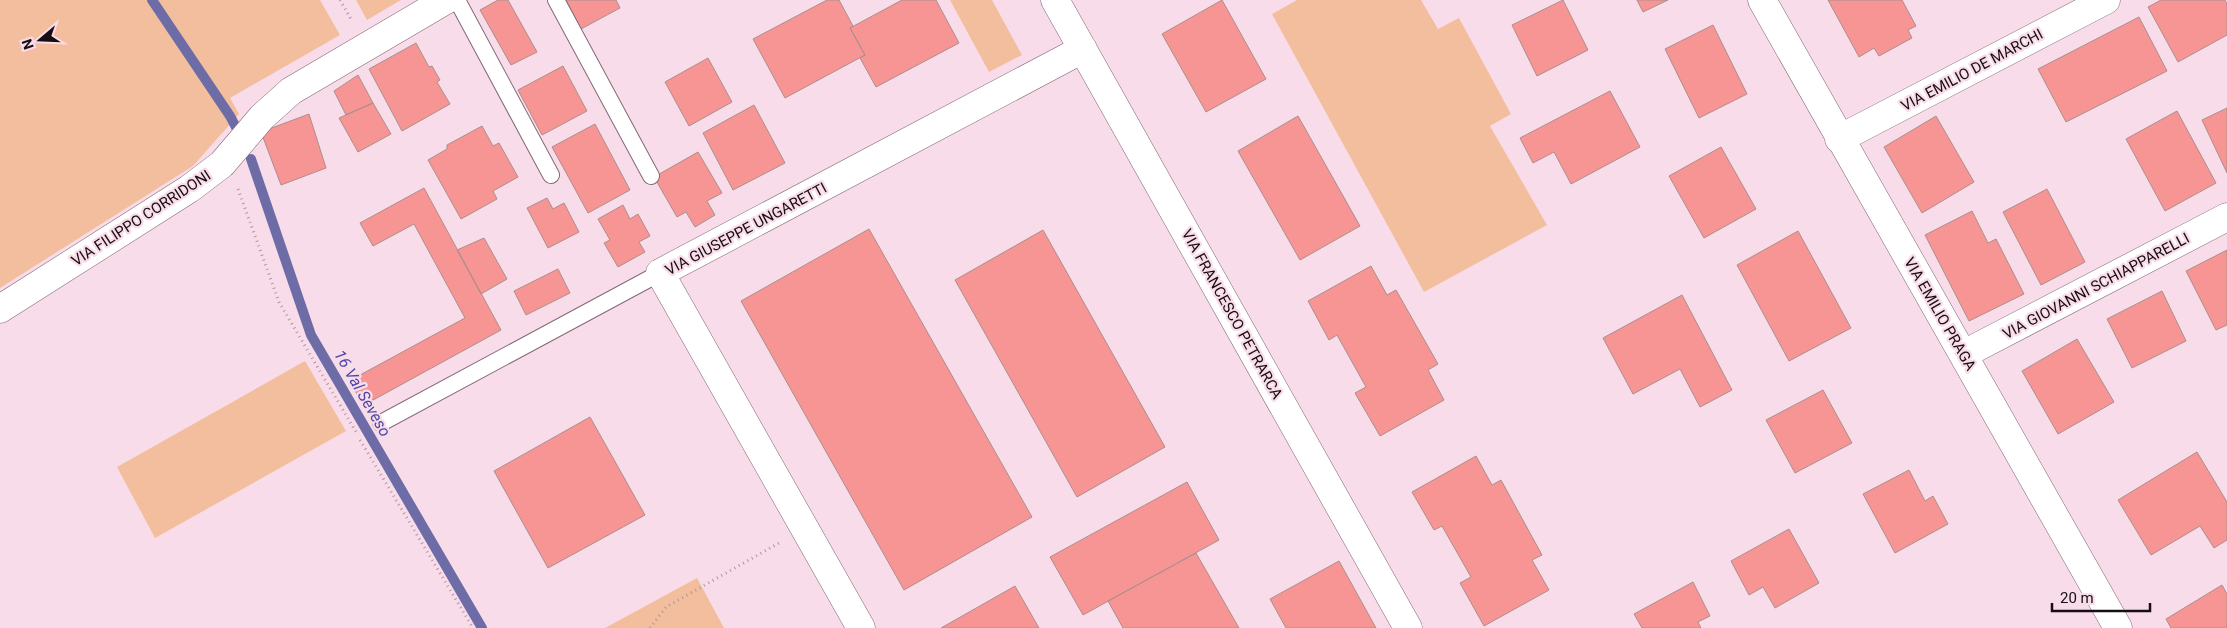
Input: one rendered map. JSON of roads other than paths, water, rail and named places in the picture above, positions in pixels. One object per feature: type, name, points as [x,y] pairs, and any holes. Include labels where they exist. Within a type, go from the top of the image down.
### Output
[{"type":"street","name":"VIA FILIPPO CORRIDONI","points":[[0,309],[189,189],[222,164],[280,98],[446,0]]},
{"type":"street","name":"VIA FRANCESCO PETRARCA","points":[[1055,0],[1408,628]]},
{"type":"street","name":"VIA EMILIO PRAGA","points":[[1762,0],[1839,139],[1964,354],[2118,628]]},
{"type":"street","name":"VIA EMILIO DE MARCHI","points":[[1839,139],[2106,0]]},
{"type":"street","name":"VIA GIUSEPPE UNGARETTI","points":[[861,628],[660,273],[1082,49]]},
{"type":"street","name":"VIA GIOVANNI SCHIAPPARELLI","points":[[1964,354],[2227,217]]},
{"type":"lane","points":[[457,0],[551,175]]},
{"type":"lane","points":[[556,0],[651,176]]},
{"type":"lane","points":[[381,423],[660,273]]},
{"type":"waterway","name":"16 Val Seveso","points":[[152,0],[230,116],[238,131]]},
{"type":"waterway","name":"16 Val Seveso","points":[[251,159],[311,335],[482,628]]}]
